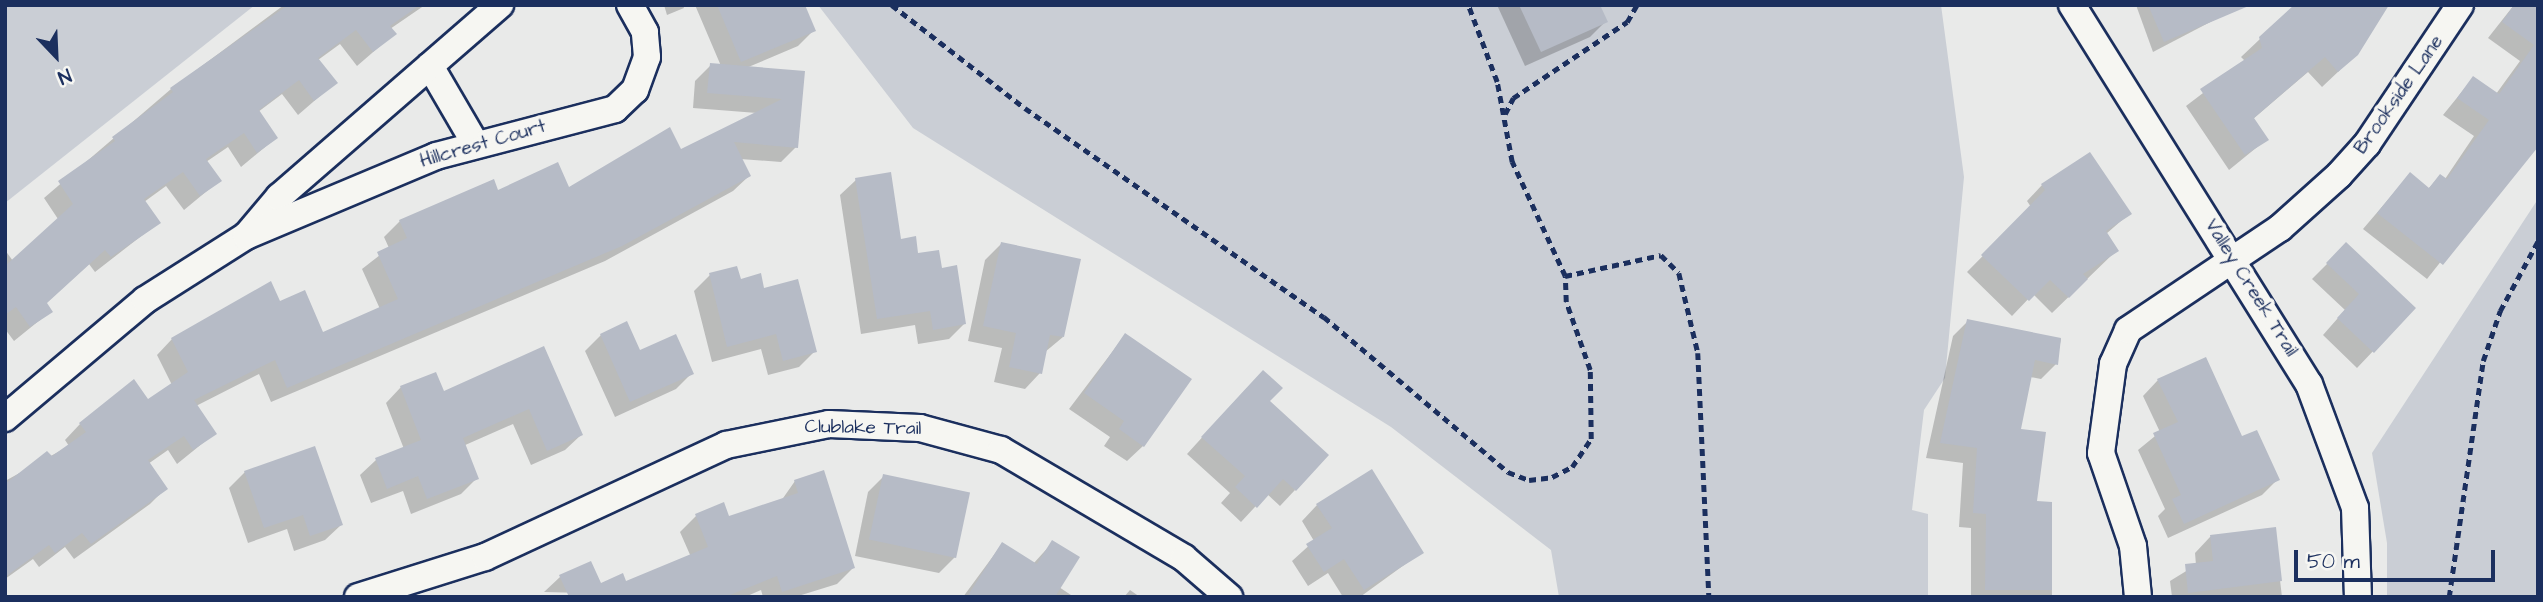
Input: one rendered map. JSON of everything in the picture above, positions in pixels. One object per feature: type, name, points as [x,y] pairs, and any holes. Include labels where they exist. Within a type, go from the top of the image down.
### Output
[{"type":"street","name":"Hillcrest Court","points":[[246,236],[278,197],[500,5]]},
{"type":"street","name":"Hillcrest Court","points":[[5,418],[145,300],[246,236],[475,143],[600,114],[626,101],[647,57],[645,32],[630,5]]},
{"type":"street","name":"Valley Creek Trail","points":[[2073,5],[2234,258],[2309,384],[2337,448],[2360,541],[2358,597]]},
{"type":"street","name":"Brookside Lane","points":[[2138,597],[2133,547],[2101,453],[2113,364],[2139,318],[2280,228],[2354,160],[2460,5]]},
{"type":"street","points":[[430,66],[475,143]]},
{"type":"street","name":"Clublake Trail","points":[[359,597],[485,557],[726,445],[829,424],[920,428],[1001,450],[1185,558],[1228,597]]},
{"type":"path","points":[[892,5],[1026,108],[1325,317],[1508,472],[1530,480],[1572,467],[1591,439],[1595,395],[1566,302],[1565,276],[1511,163],[1505,115],[1468,5]]},
{"type":"path","points":[[1505,115],[1513,98],[1627,22],[1637,5]]},
{"type":"path","points":[[2449,597],[2483,361],[2500,311],[2538,241]]},
{"type":"path","points":[[1565,276],[1661,255],[1679,273],[1698,353],[1709,597]]},
{"type":"shaded area","points":[[5,5],[255,5],[5,203]]},
{"type":"shaded area","points":[[818,5],[1941,5],[1964,177],[1945,378],[1924,410],[1912,510],[1928,514],[1928,597],[1559,597],[1551,550],[1391,427],[913,128]]},
{"type":"shaded area","points":[[2538,199],[2538,597],[2387,597],[2387,543],[2372,453]]},
{"type":"building","points":[[288,5],[420,5],[390,26],[397,34],[373,52],[356,30],[318,58],[338,83],[314,101],[299,80],[259,110],[278,138],[257,153],[244,133],[206,159],[222,181],[200,196],[183,172],[144,199],[161,223],[111,257],[105,250],[47,303],[53,312],[30,327],[16,307],[5,315],[5,266],[73,204],[58,181],[115,141],[112,137],[173,92],[170,88]]},
{"type":"building","points":[[717,5],[805,5],[816,31],[741,62]]},
{"type":"building","points":[[1519,5],[1600,5],[1608,22],[1541,52]]},
{"type":"building","points":[[2148,5],[2251,5],[2164,42]]},
{"type":"building","points":[[2294,5],[2389,5],[2358,55],[2338,72],[2325,57],[2254,118],[2269,140],[2245,155],[2200,89],[2262,48],[2259,37]]},
{"type":"building","points":[[2514,5],[2538,5],[2538,147],[2443,265],[2377,213],[2410,172],[2429,188],[2440,174],[2447,179],[2489,120],[2457,98],[2473,76],[2499,94],[2534,45],[2502,22]]},
{"type":"building","points":[[710,63],[805,71],[798,148],[734,142],[751,176],[622,246],[287,388],[275,360],[194,400],[217,434],[193,450],[184,436],[148,460],[168,489],[91,544],[82,533],[55,553],[49,545],[5,577],[5,484],[47,451],[52,456],[86,432],[79,423],[134,379],[148,399],[188,372],[171,338],[271,281],[280,301],[305,290],[323,332],[398,299],[377,252],[407,238],[399,220],[494,179],[498,190],[558,162],[569,187],[670,127],[681,149],[782,99],[707,93]]},
{"type":"building","points":[[2090,152],[2132,214],[2106,231],[2119,251],[2083,274],[2088,279],[2069,298],[2050,280],[2029,301],[1981,255],[2045,190],[2041,184]]},
{"type":"building","points":[[891,172],[901,239],[916,236],[918,253],[939,250],[942,268],[957,265],[966,324],[933,330],[930,311],[877,319],[855,178]]},
{"type":"building","points":[[1001,242],[1081,259],[1064,337],[1050,335],[1042,374],[1009,367],[1016,333],[983,326]]},
{"type":"building","points":[[2346,242],[2416,308],[2374,353],[2337,318],[2359,294],[2326,263]]},
{"type":"building","points":[[737,266],[741,279],[761,273],[764,288],[798,279],[817,352],[783,361],[776,334],[727,347],[709,273]]},
{"type":"building","points":[[1967,319],[2061,338],[2058,365],[2035,360],[2021,429],[2046,432],[2037,501],[2052,502],[2052,590],[1985,590],[1986,514],[1973,513],[1977,448],[1940,443]]},
{"type":"building","points":[[627,321],[640,350],[676,334],[694,374],[630,402],[600,334]]},
{"type":"building","points":[[1125,333],[1192,379],[1144,447],[1119,429],[1124,421],[1084,393]]},
{"type":"building","points":[[544,346],[583,435],[547,451],[529,409],[463,438],[479,479],[427,499],[418,476],[387,489],[375,458],[421,440],[400,386],[436,372],[444,391]]},
{"type":"building","points":[[2206,357],[2242,436],[2257,430],[2280,480],[2184,524],[2172,499],[2181,495],[2153,433],[2178,422],[2157,379]]},
{"type":"building","points":[[1263,370],[1283,388],[1270,401],[1329,455],[1296,491],[1283,479],[1257,508],[1235,487],[1245,476],[1201,437]]},
{"type":"building","points":[[315,446],[343,525],[310,536],[303,515],[264,528],[244,471]]},
{"type":"building","points":[[1372,469],[1424,553],[1364,590],[1344,559],[1324,572],[1306,544],[1332,528],[1316,504]]},
{"type":"building","points":[[824,470],[855,568],[782,592],[777,576],[725,597],[569,597],[559,575],[591,561],[601,583],[623,573],[626,581],[708,547],[695,514],[724,502],[729,516],[798,493],[794,480]]},
{"type":"building","points":[[883,474],[970,493],[956,558],[869,540]]},
{"type":"building","points":[[2276,527],[2282,581],[2188,593],[2185,564],[2213,561],[2210,535]]},
{"type":"building","points":[[1052,540],[1080,557],[1055,597],[967,597],[1002,542],[1037,564]]}]
